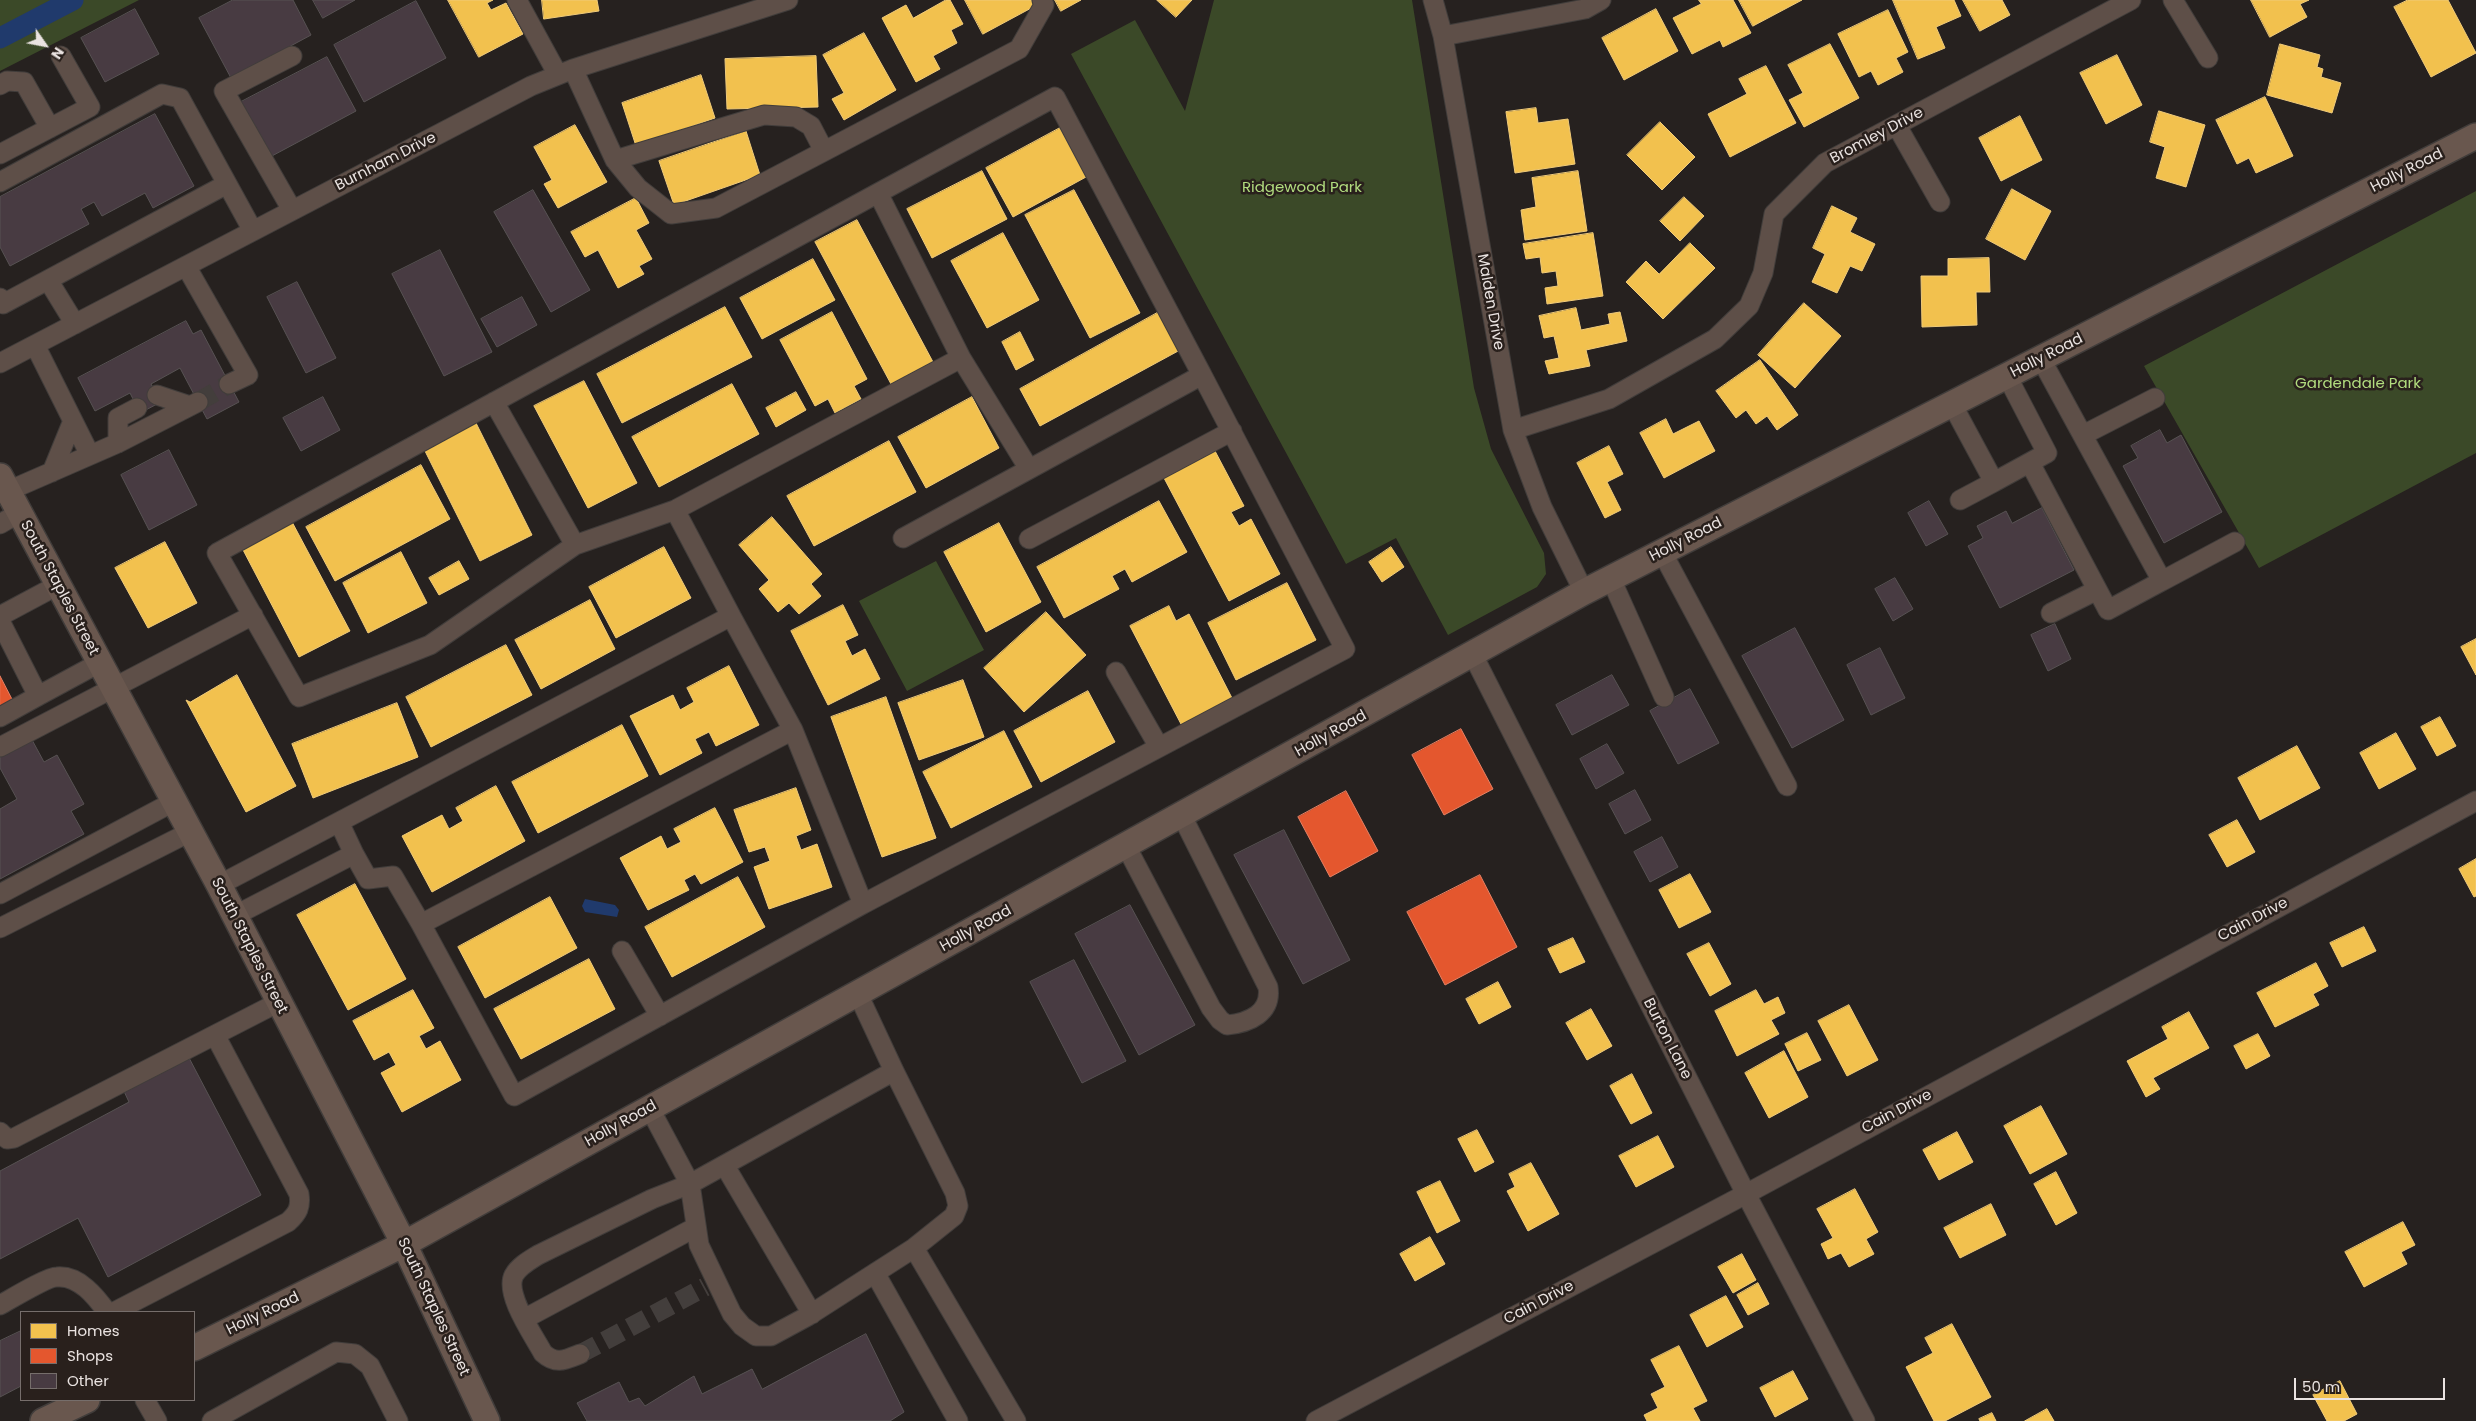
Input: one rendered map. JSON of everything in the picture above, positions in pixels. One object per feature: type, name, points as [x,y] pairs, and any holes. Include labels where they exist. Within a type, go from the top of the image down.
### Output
[{"type":"main road","name":"Holly Road","points":[[195,1348],[404,1244],[1473,656],[1584,592],[2476,136]]},
{"type":"main road","name":"South Staples Street","points":[[4,483],[10,519],[58,585],[190,832],[404,1244],[487,1421]]},
{"type":"main road","points":[[43,1421],[85,1401]]},
{"type":"street","points":[[517,0],[565,72],[616,160],[638,188],[671,214],[716,208],[1019,50],[1040,16],[1044,5],[1042,0]]},
{"type":"street","name":"Burnham Drive","points":[[0,363],[531,86],[565,72],[788,0]]},
{"type":"street","name":"Malden Drive","points":[[1433,0],[1443,36],[1513,430],[1542,507],[1584,592]]},
{"type":"street","points":[[1443,36],[1585,9],[1601,0]]},
{"type":"street","name":"Bromley Drive","points":[[1513,430],[1608,399],[1715,339],[1749,306],[1763,273],[1774,214],[1825,163],[2131,0]]},
{"type":"street","points":[[2173,0],[2208,58]]},
{"type":"street","points":[[0,154],[90,107],[61,56]]},
{"type":"street","points":[[292,56],[224,91],[292,210]]},
{"type":"street","points":[[0,85],[7,81],[24,82],[50,128]]},
{"type":"street","points":[[0,182],[162,94],[180,98],[253,231]]},
{"type":"street","points":[[339,822],[368,879],[394,876],[514,1096],[863,904],[1345,648],[1056,97],[218,553],[299,697],[430,645],[575,545],[675,510],[962,358]]},
{"type":"street","points":[[616,160],[764,115],[796,117],[811,126],[824,151]]},
{"type":"street","points":[[1897,126],[1940,202]]},
{"type":"street","points":[[0,298],[3,304],[227,184]]},
{"type":"street","points":[[878,193],[962,358],[1029,469]]},
{"type":"street","points":[[186,266],[248,375],[229,384]]},
{"type":"street","points":[[48,280],[75,324]]},
{"type":"street","points":[[35,345],[72,423],[90,455]]},
{"type":"street","points":[[2041,359],[2162,581]]},
{"type":"street","points":[[903,538],[1202,375]]},
{"type":"street","points":[[1960,500],[2047,453],[2007,376]]},
{"type":"street","points":[[4,483],[52,472],[118,443],[194,404],[157,396]]},
{"type":"street","points":[[2083,435],[2155,398]]},
{"type":"street","points":[[494,402],[575,545]]},
{"type":"street","points":[[1952,404],[1994,482]]},
{"type":"street","points":[[118,443],[118,418],[137,408]]},
{"type":"street","points":[[52,472],[72,423]]},
{"type":"street","points":[[1029,539],[1232,432]]},
{"type":"street","points":[[2030,463],[2108,610],[2235,542]]},
{"type":"street","points":[[675,510],[793,730],[863,904]]},
{"type":"street","points":[[1662,552],[1786,786]]},
{"type":"street","points":[[1611,578],[1664,697]]},
{"type":"street","points":[[0,616],[58,585]]},
{"type":"street","points":[[2051,612],[2097,590]]},
{"type":"street","points":[[0,747],[252,615]]},
{"type":"street","points":[[218,886],[731,616]]},
{"type":"street","points":[[0,621],[38,696]]},
{"type":"street","name":"Burton Lane","points":[[1473,656],[1746,1194],[1865,1421]]},
{"type":"street","points":[[0,716],[99,663]]},
{"type":"street","points":[[1116,672],[1159,747]]},
{"type":"street","points":[[421,924],[793,730]]},
{"type":"street","name":"Cain Drive","points":[[1316,1421],[1746,1194],[2476,801]]},
{"type":"street","points":[[0,894],[173,802]]},
{"type":"street","points":[[1126,846],[1210,1008],[1227,1025],[1251,1019],[1262,1012],[1270,995],[1268,987],[1182,816]]},
{"type":"street","points":[[0,928],[190,832]]},
{"type":"street","points":[[234,916],[354,854]]},
{"type":"street","points":[[622,951],[660,1016]]},
{"type":"street","points":[[650,1109],[690,1184],[699,1245],[710,1284],[732,1314],[742,1326],[756,1336],[771,1336],[812,1314],[914,1248],[954,1216],[958,1206],[954,1192],[858,994]]},
{"type":"street","points":[[0,1132],[7,1138],[14,1138],[279,1002]]},
{"type":"street","points":[[116,1311],[288,1222],[297,1214],[300,1204],[299,1194],[215,1035]]},
{"type":"street","points":[[580,1354],[561,1362],[551,1360],[543,1353],[524,1319],[511,1290],[514,1276],[522,1266],[538,1255],[627,1211],[690,1184],[725,1166],[894,1071]]},
{"type":"street","points":[[725,1166],[812,1314]]},
{"type":"street","points":[[524,1319],[696,1227]]},
{"type":"street","points":[[914,1248],[1016,1421]]},
{"type":"street","points":[[875,1273],[958,1421]]},
{"type":"street","points":[[0,1304],[56,1276],[72,1280],[85,1287],[96,1297],[106,1311]]},
{"type":"street","points":[[212,1421],[336,1352],[355,1354],[370,1366],[398,1421]]},
{"type":"street","points":[[146,1401],[157,1421]]},
{"type":"green space","points":[[0,0],[139,0],[0,71]]},
{"type":"green space","name":"Ridgewood Park","points":[[1214,0],[1412,0],[1474,388],[1491,449],[1544,553],[1546,574],[1537,587],[1448,635],[1396,538],[1346,564],[1071,54],[1135,20],[1185,111]]},
{"type":"green space","name":"Gardendale Park","points":[[2476,191],[2476,453],[2259,568],[2144,366]]},
{"type":"green space","points":[[936,561],[984,650],[907,691],[859,601]]},
{"type":"water","points":[[585,899],[615,905],[619,910],[617,917],[585,912],[582,906]]},
{"type":"building: Homes","points":[[448,0],[493,0],[487,3],[491,10],[506,3],[523,34],[479,57]]},
{"type":"building: Homes","points":[[542,0],[597,0],[599,11],[544,19]]},
{"type":"building: Homes","points":[[946,0],[950,0],[963,24],[951,30],[957,43],[933,56],[940,69],[916,82],[882,18],[906,5],[913,18]]},
{"type":"building: Homes","points":[[965,0],[1031,0],[1035,6],[983,34]]},
{"type":"building: Homes","points":[[1055,0],[1081,0],[1061,11]]},
{"type":"building: Homes","points":[[1157,0],[1192,0],[1176,17]]},
{"type":"building: Homes","points":[[1699,0],[1733,0],[1751,33],[1723,47],[1720,40],[1692,54],[1673,18],[1701,4]]},
{"type":"building: Homes","points":[[1739,0],[1802,0],[1753,26]]},
{"type":"building: Homes","points":[[1893,0],[1954,0],[1961,16],[1936,27],[1945,48],[1918,59]]},
{"type":"building: Homes","points":[[1963,0],[2002,0],[2010,15],[1980,31]]},
{"type":"building: Homes","points":[[2251,0],[2309,0],[2300,4],[2307,17],[2270,37]]},
{"type":"building: Homes","points":[[2408,0],[2448,0],[2476,53],[2431,77],[2394,7]]},
{"type":"building: Homes","points":[[1656,9],[1678,51],[1624,80],[1602,38]]},
{"type":"building: Homes","points":[[1888,10],[1908,52],[1896,58],[1903,72],[1878,85],[1871,71],[1859,77],[1838,34]]},
{"type":"building: Homes","points":[[864,33],[896,90],[844,120],[832,99],[844,93],[823,55]]},
{"type":"building: Homes","points":[[1830,44],[1859,98],[1804,127],[1789,100],[1803,93],[1788,65]]},
{"type":"building: Homes","points":[[2280,44],[2320,55],[2317,67],[2323,69],[2321,77],[2341,83],[2332,113],[2267,95]]},
{"type":"building: Homes","points":[[2117,55],[2142,105],[2106,124],[2080,73]]},
{"type":"building: Homes","points":[[816,56],[818,107],[727,109],[725,59]]},
{"type":"building: Homes","points":[[1766,66],[1796,123],[1730,157],[1708,114],[1747,94],[1739,79]]},
{"type":"building: Homes","points":[[701,75],[715,118],[636,146],[622,103]]},
{"type":"building: Homes","points":[[2265,97],[2293,156],[2256,173],[2249,158],[2237,164],[2216,120]]},
{"type":"building: Homes","points":[[1536,108],[1538,123],[1568,119],[1575,164],[1515,173],[1506,112]]},
{"type":"building: Homes","points":[[2159,111],[2205,125],[2186,187],[2156,178],[2165,147],[2150,142]]},
{"type":"building: Homes","points":[[2020,116],[2042,160],[2001,181],[1979,138]]},
{"type":"building: Homes","points":[[1660,122],[1695,157],[1662,190],[1627,155]]},
{"type":"building: Homes","points":[[575,125],[607,182],[558,208],[544,184],[552,180],[534,147]]},
{"type":"building: Homes","points":[[1060,128],[1086,177],[1013,217],[986,168]]},
{"type":"building: Homes","points":[[746,131],[760,175],[674,205],[659,161]]},
{"type":"building: Homes","points":[[982,171],[1007,219],[932,258],[907,209]]},
{"type":"building: Homes","points":[[1578,171],[1587,231],[1525,240],[1521,210],[1536,207],[1532,178]]},
{"type":"building: Homes","points":[[2012,189],[2051,211],[2025,260],[1986,239]]},
{"type":"building: Homes","points":[[1074,190],[1140,313],[1090,338],[1025,215]]},
{"type":"building: Homes","points":[[1684,197],[1704,216],[1680,241],[1660,221]]},
{"type":"building: Homes","points":[[636,198],[649,223],[636,230],[652,259],[639,266],[644,274],[618,288],[598,250],[585,257],[571,232]]},
{"type":"building: Homes","points":[[1832,206],[1857,218],[1850,232],[1875,244],[1862,271],[1850,266],[1837,293],[1812,282],[1825,254],[1813,248]]},
{"type":"building: Homes","points":[[857,220],[933,362],[891,384],[815,242]]},
{"type":"building: Homes","points":[[1003,233],[1039,300],[987,328],[951,261]]},
{"type":"building: Homes","points":[[1593,233],[1603,296],[1547,304],[1545,288],[1558,286],[1556,271],[1542,273],[1540,257],[1526,259],[1523,244]]},
{"type":"building: Homes","points":[[1690,243],[1715,268],[1663,319],[1626,282],[1646,261],[1659,274]]},
{"type":"building: Homes","points":[[1989,258],[1990,292],[1976,292],[1977,325],[1922,327],[1921,276],[1948,276],[1948,259]]},
{"type":"building: Homes","points":[[813,259],[835,300],[762,339],[740,298]]},
{"type":"building: Homes","points":[[1804,303],[1841,336],[1795,388],[1758,355]]},
{"type":"building: Homes","points":[[725,307],[752,357],[622,423],[597,374]]},
{"type":"building: Homes","points":[[1576,308],[1581,330],[1610,324],[1608,314],[1620,312],[1627,341],[1586,350],[1590,366],[1549,374],[1545,361],[1559,358],[1554,336],[1544,338],[1539,316]]},
{"type":"building: Homes","points":[[832,312],[867,379],[854,386],[861,399],[835,413],[828,399],[815,406],[780,340]]},
{"type":"building: Homes","points":[[1159,312],[1180,350],[1040,426],[1020,389]]},
{"type":"building: Homes","points":[[1020,332],[1034,360],[1016,370],[1002,342]]},
{"type":"building: Homes","points":[[1760,360],[1798,415],[1777,430],[1767,416],[1756,424],[1746,410],[1736,418],[1716,391]]},
{"type":"building: Homes","points":[[584,381],[637,483],[588,508],[534,406]]},
{"type":"building: Homes","points":[[732,384],[759,434],[659,487],[632,437]]},
{"type":"building: Homes","points":[[796,392],[806,410],[776,427],[766,408]]},
{"type":"building: Homes","points":[[972,397],[999,448],[926,488],[898,437]]},
{"type":"building: Homes","points":[[1666,419],[1673,434],[1699,421],[1715,451],[1664,478],[1640,433]]},
{"type":"building: Homes","points":[[475,421],[532,535],[480,561],[423,447]]},
{"type":"building: Homes","points":[[889,441],[916,492],[814,546],[787,496]]},
{"type":"building: Homes","points":[[1609,446],[1623,474],[1607,482],[1621,510],[1605,518],[1577,463]]},
{"type":"building: Homes","points":[[1215,451],[1244,506],[1231,512],[1239,526],[1251,519],[1280,574],[1229,601],[1164,478]]},
{"type":"building: Homes","points":[[421,465],[450,519],[335,581],[306,527]]},
{"type":"building: Homes","points":[[1159,501],[1187,552],[1132,582],[1125,569],[1112,576],[1119,589],[1064,618],[1037,567]]},
{"type":"building: Homes","points":[[772,517],[822,574],[811,584],[821,596],[799,614],[789,603],[778,612],[759,589],[769,580],[739,545]]},
{"type":"building: Homes","points":[[291,520],[350,631],[299,657],[241,546]]},
{"type":"building: Homes","points":[[999,523],[1041,602],[986,632],[944,552]]},
{"type":"building: Homes","points":[[165,542],[197,603],[148,628],[115,568]]},
{"type":"building: Homes","points":[[664,547],[691,598],[616,638],[589,587]]},
{"type":"building: Homes","points":[[1391,547],[1404,567],[1382,582],[1369,562]]},
{"type":"building: Homes","points":[[401,552],[427,603],[368,633],[343,583]]},
{"type":"building: Homes","points":[[459,561],[469,579],[439,595],[429,578]]},
{"type":"building: Homes","points":[[1287,583],[1316,640],[1236,680],[1208,623]]},
{"type":"building: Homes","points":[[590,600],[615,649],[541,689],[515,640]]},
{"type":"building: Homes","points":[[843,605],[858,635],[845,641],[852,656],[865,649],[880,679],[828,705],[791,631]]},
{"type":"building: Homes","points":[[1169,606],[1176,621],[1189,614],[1233,700],[1182,726],[1130,626]]},
{"type":"building: Homes","points":[[1046,612],[1086,655],[1024,712],[984,668]]},
{"type":"building: Homes","points":[[2476,639],[2476,675],[2461,647]]},
{"type":"building: Homes","points":[[506,645],[532,695],[431,747],[406,697]]},
{"type":"building: Homes","points":[[729,666],[759,725],[716,746],[709,732],[695,739],[702,753],[660,775],[630,716],[673,695],[680,710],[694,702],[687,688]]},
{"type":"building: Homes","points":[[237,675],[296,786],[246,812],[186,700],[190,702]]},
{"type":"building: Homes","points":[[963,680],[984,737],[919,760],[898,703]]},
{"type":"building: Homes","points":[[1088,691],[1115,742],[1041,782],[1014,731]]},
{"type":"building: Homes","points":[[886,697],[936,838],[882,857],[831,717]]},
{"type":"building: Homes","points":[[397,703],[418,757],[313,798],[292,744]]},
{"type":"building: Homes","points":[[2440,717],[2456,746],[2437,756],[2421,727]]},
{"type":"building: Homes","points":[[622,725],[648,776],[538,833],[512,782]]},
{"type":"building: Homes","points":[[1004,731],[1032,787],[951,828],[923,772]]},
{"type":"building: Homes","points":[[2396,733],[2416,769],[2379,789],[2360,753]]},
{"type":"building: Homes","points":[[2297,746],[2320,788],[2260,820],[2238,778]]},
{"type":"building: Homes","points":[[496,786],[525,841],[432,892],[402,836],[442,815],[449,829],[463,821],[456,808]]},
{"type":"building: Homes","points":[[796,788],[811,830],[796,836],[801,850],[817,844],[832,887],[769,909],[754,867],[770,861],[765,847],[749,852],[734,810]]},
{"type":"building: Homes","points":[[715,808],[743,862],[701,884],[695,874],[684,880],[689,890],[648,910],[620,858],[661,836],[667,849],[681,842],[674,829]]},
{"type":"building: Homes","points":[[2237,820],[2255,852],[2227,867],[2209,835]]},
{"type":"building: Homes","points":[[2476,859],[2476,896],[2474,897],[2459,869]]},
{"type":"building: Homes","points":[[1690,874],[1711,912],[1679,928],[1659,890]]},
{"type":"building: Homes","points":[[738,877],[765,927],[672,977],[645,927]]},
{"type":"building: Homes","points":[[355,884],[406,979],[348,1010],[297,915]]},
{"type":"building: Homes","points":[[550,897],[577,948],[485,998],[458,947]]},
{"type":"building: Homes","points":[[2364,927],[2376,951],[2342,967],[2330,943]]},
{"type":"building: Homes","points":[[1573,938],[1585,962],[1560,973],[1548,949]]},
{"type":"building: Homes","points":[[1709,943],[1731,984],[1710,996],[1687,954]]},
{"type":"building: Homes","points":[[589,959],[615,1009],[521,1059],[494,1009]]},
{"type":"building: Homes","points":[[2316,963],[2328,986],[2313,994],[2319,1005],[2275,1027],[2257,993]]},
{"type":"building: Homes","points":[[1498,982],[1511,1007],[1479,1024],[1466,999]]},
{"type":"building: Homes","points":[[413,990],[434,1028],[419,1036],[426,1049],[440,1041],[461,1080],[402,1112],[381,1073],[396,1065],[389,1052],[374,1060],[353,1021]]},
{"type":"building: Homes","points":[[1756,990],[1764,1004],[1778,997],[1785,1013],[1771,1020],[1779,1034],[1737,1056],[1715,1011]]},
{"type":"building: Homes","points":[[1849,1005],[1878,1060],[1847,1076],[1818,1021]]},
{"type":"building: Homes","points":[[1591,1009],[1612,1046],[1587,1060],[1566,1023]]},
{"type":"building: Homes","points":[[2189,1012],[2209,1048],[2153,1078],[2160,1089],[2146,1097],[2127,1061],[2168,1039],[2162,1027]]},
{"type":"building: Homes","points":[[1807,1033],[1821,1060],[1798,1071],[1785,1044]]},
{"type":"building: Homes","points":[[2258,1034],[2270,1056],[2246,1069],[2234,1046]]},
{"type":"building: Homes","points":[[1784,1051],[1808,1097],[1769,1118],[1745,1073]]},
{"type":"building: Homes","points":[[1632,1074],[1652,1113],[1631,1124],[1610,1086]]},
{"type":"building: Homes","points":[[2041,1106],[2067,1154],[2030,1174],[2004,1126]]},
{"type":"building: Homes","points":[[1477,1130],[1494,1162],[1475,1172],[1458,1139]]},
{"type":"building: Homes","points":[[1957,1132],[1973,1162],[1939,1180],[1923,1150]]},
{"type":"building: Homes","points":[[1658,1136],[1674,1167],[1636,1187],[1619,1156]]},
{"type":"building: Homes","points":[[1531,1163],[1559,1214],[1528,1231],[1507,1191],[1515,1187],[1509,1174]]},
{"type":"building: Homes","points":[[2056,1172],[2077,1213],[2056,1225],[2034,1184]]},
{"type":"building: Homes","points":[[1440,1181],[1460,1221],[1437,1233],[1417,1192]]},
{"type":"building: Homes","points":[[1855,1189],[1878,1232],[1866,1239],[1874,1254],[1849,1267],[1841,1253],[1828,1259],[1821,1244],[1833,1238],[1817,1209]]},
{"type":"building: Homes","points":[[1991,1204],[2006,1235],[1960,1258],[1944,1228]]},
{"type":"building: Homes","points":[[2403,1222],[2415,1245],[2401,1252],[2407,1264],[2364,1287],[2345,1252]]},
{"type":"building: Homes","points":[[1430,1237],[1445,1264],[1415,1281],[1400,1254]]},
{"type":"building: Homes","points":[[1742,1254],[1756,1280],[1733,1293],[1718,1267]]},
{"type":"building: Homes","points":[[1758,1283],[1769,1304],[1748,1315],[1737,1295]]},
{"type":"building: Homes","points":[[1726,1296],[1743,1327],[1707,1347],[1690,1315]]},
{"type":"building: Homes","points":[[1952,1324],[1991,1397],[1945,1421],[1934,1421],[1906,1367],[1933,1353],[1925,1338]]},
{"type":"building: Homes","points":[[1679,1346],[1707,1401],[1693,1408],[1700,1421],[1647,1421],[1644,1415],[1658,1408],[1651,1394],[1665,1387],[1651,1360]]},
{"type":"building: Homes","points":[[1793,1371],[1808,1399],[1775,1417],[1760,1388]]},
{"type":"building: Homes","points":[[2340,1381],[2357,1414],[2344,1421],[2327,1421],[2313,1395]]},
{"type":"building: Homes","points":[[2047,1409],[2054,1421],[2025,1421]]},
{"type":"building: Homes","points":[[1992,1413],[1996,1421],[1980,1421],[1979,1419]]},
{"type":"building: Shops","points":[[0,676],[15,705],[0,713]]},
{"type":"building: Shops","points":[[1461,729],[1493,789],[1444,815],[1412,755]]},
{"type":"building: Shops","points":[[1346,791],[1378,851],[1330,877],[1298,817]]},
{"type":"building: Shops","points":[[1480,875],[1517,947],[1445,985],[1407,912]]},
{"type":"building: Other","points":[[233,0],[293,0],[311,35],[231,78],[199,18]]},
{"type":"building: Other","points":[[313,0],[355,0],[323,18]]},
{"type":"building: Other","points":[[416,1],[446,58],[364,102],[334,45]]},
{"type":"building: Other","points":[[135,9],[159,54],[105,82],[81,38]]},
{"type":"building: Other","points":[[327,57],[356,111],[270,157],[241,102]]},
{"type":"building: Other","points":[[155,114],[194,186],[153,208],[145,193],[102,216],[94,202],[81,209],[89,224],[10,266],[0,247],[0,197]]},
{"type":"building: Other","points":[[533,190],[590,290],[551,312],[494,212]]},
{"type":"building: Other","points":[[440,250],[492,352],[444,376],[392,274]]},
{"type":"building: Other","points":[[297,282],[336,358],[306,373],[267,297]]},
{"type":"building: Other","points":[[522,297],[537,325],[497,347],[481,319]]},
{"type":"building: Other","points":[[186,321],[193,334],[201,330],[239,402],[207,419],[180,368],[151,384],[161,402],[140,413],[130,393],[95,411],[78,378]]},
{"type":"building: Other","points":[[323,397],[340,430],[301,451],[283,418]]},
{"type":"building: Other","points":[[2160,430],[2167,443],[2181,435],[2222,512],[2164,543],[2123,466],[2138,458],[2131,446]]},
{"type":"building: Other","points":[[169,450],[197,505],[149,530],[121,475]]},
{"type":"building: Other","points":[[1929,501],[1948,534],[1926,546],[1908,513]]},
{"type":"building: Other","points":[[2042,508],[2074,570],[2000,608],[1968,546],[1983,538],[1977,526],[2006,511],[2012,523]]},
{"type":"building: Other","points":[[1895,578],[1913,609],[1893,621],[1875,589]]},
{"type":"building: Other","points":[[2055,624],[2071,659],[2048,671],[2031,635]]},
{"type":"building: Other","points":[[1795,628],[1844,720],[1792,748],[1742,656]]},
{"type":"building: Other","points":[[1880,648],[1905,698],[1871,715],[1847,665]]},
{"type":"building: Other","points":[[1612,675],[1629,705],[1572,735],[1556,705]]},
{"type":"building: Other","points":[[1690,689],[1719,743],[1678,764],[1650,711]]},
{"type":"building: Other","points":[[31,738],[44,762],[57,755],[84,804],[71,811],[84,834],[0,879],[0,809],[17,799],[0,768],[0,755]]},
{"type":"building: Other","points":[[1607,744],[1624,773],[1596,789],[1580,759]]},
{"type":"building: Other","points":[[1635,790],[1651,820],[1625,834],[1609,804]]},
{"type":"building: Other","points":[[1284,830],[1350,960],[1303,984],[1234,855]]},
{"type":"building: Other","points":[[1662,837],[1678,867],[1650,882],[1634,852]]},
{"type":"building: Other","points":[[1130,905],[1195,1025],[1139,1055],[1075,934]]},
{"type":"building: Other","points":[[1074,960],[1126,1061],[1082,1083],[1030,982]]},
{"type":"building: Other","points":[[187,1054],[261,1195],[108,1277],[78,1218],[0,1259],[0,1171],[129,1102],[122,1087]]},
{"type":"building: Other","points":[[20,1331],[20,1387],[0,1397],[0,1341]]},
{"type":"building: Other","points":[[866,1334],[904,1412],[890,1421],[587,1421],[577,1403],[619,1382],[629,1402],[639,1398],[645,1406],[694,1376],[702,1394],[752,1369],[762,1389]]},
{"type":"waterway","points":[[0,38],[73,0]]},
{"type":"tunnel","points":[[198,402],[229,384]]},
{"type":"tunnel","points":[[580,1354],[705,1287]]}]
